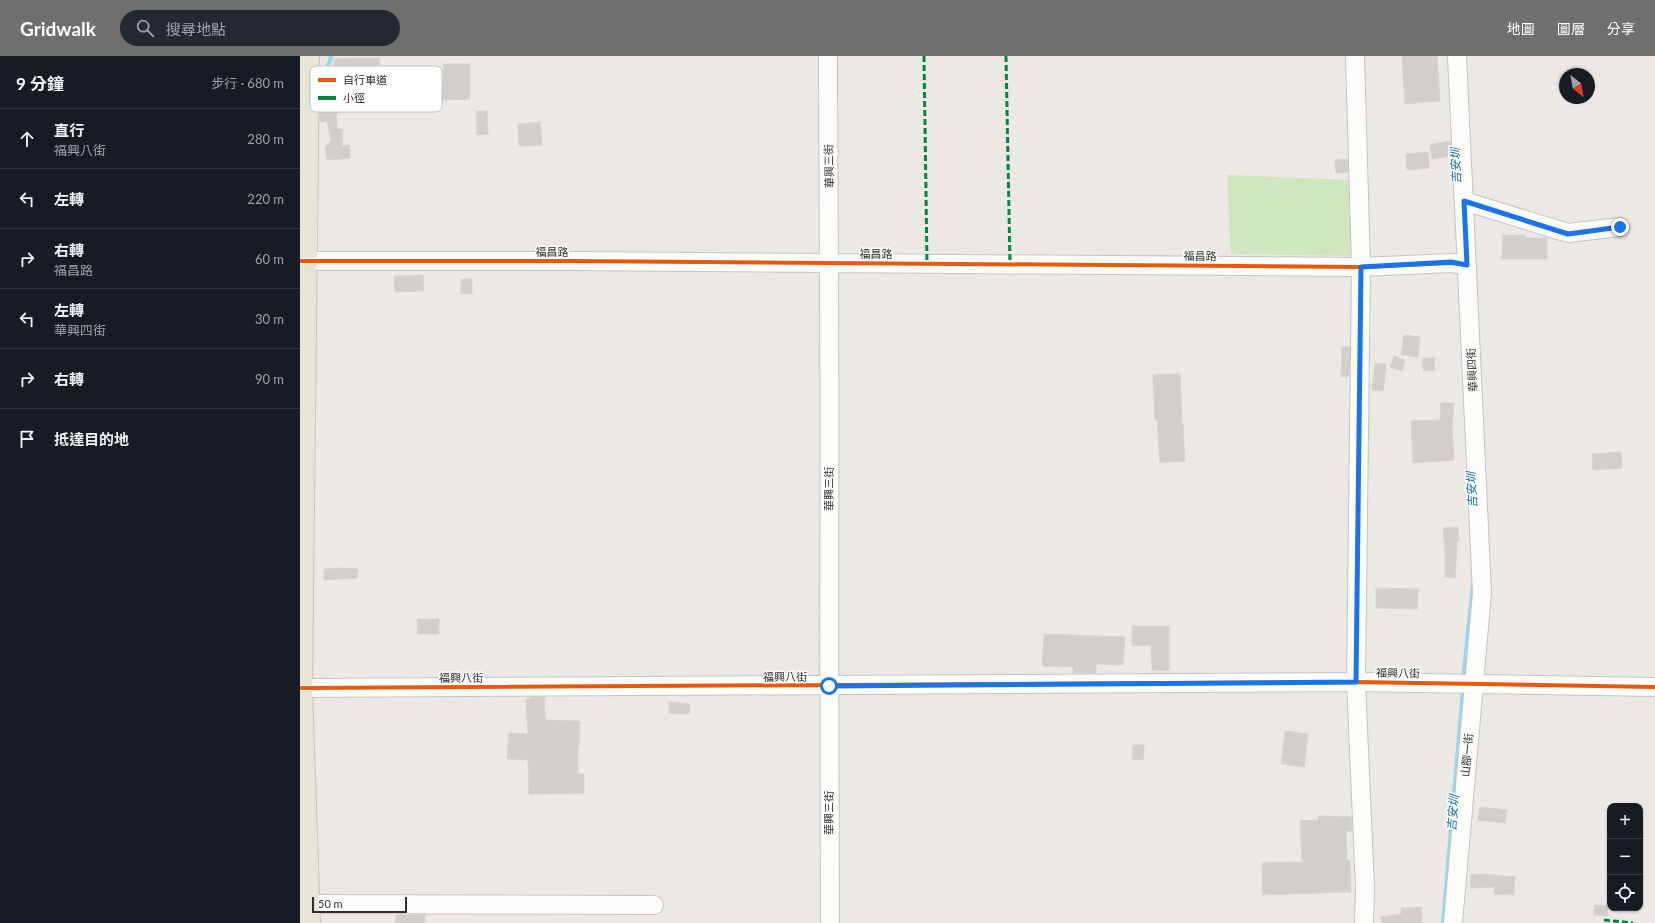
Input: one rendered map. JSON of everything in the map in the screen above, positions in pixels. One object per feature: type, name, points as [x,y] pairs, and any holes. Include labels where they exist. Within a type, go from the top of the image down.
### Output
[{"type":"main road","points":[[306,911],[301,688],[304,260],[308,56]]},
{"type":"street","name":"華興三街","points":[[828,56],[830,264],[830,923]]},
{"type":"street","points":[[1355,56],[1361,267],[1356,682],[1365,888],[1364,923]]},
{"type":"street","name":"華興四街","points":[[1456,56],[1464,201],[1460,264],[1482,593],[1466,683]]},
{"type":"street","points":[[1464,201],[1568,234],[1620,227]]},
{"type":"street","name":"福昌路","points":[[304,260],[830,264],[1010,263],[1361,267],[1460,264]]},
{"type":"street","name":"福興八街","points":[[301,688],[1356,682],[1655,687]]},
{"type":"street","name":"山腳一街","points":[[1453,923],[1466,683]]},
{"type":"street","points":[[306,911],[654,905]]},
{"type":"green space","points":[[1227,175],[1353,180],[1355,256],[1231,254]]},
{"type":"building","points":[[1402,56],[1437,56],[1440,101],[1405,104]]},
{"type":"building","points":[[380,58],[380,66],[334,66],[334,59]]},
{"type":"building","points":[[444,64],[470,64],[470,99],[442,100]]},
{"type":"building","points":[[476,111],[487,111],[488,134],[477,135]]},
{"type":"building","points":[[320,112],[336,112],[337,129],[343,129],[342,146],[350,145],[350,158],[327,160],[325,147],[331,141],[327,121],[320,122]]},
{"type":"building","points":[[540,122],[542,145],[519,146],[518,124]]},
{"type":"building","points":[[1450,141],[1451,156],[1432,159],[1430,145]]},
{"type":"building","points":[[1428,152],[1429,168],[1407,170],[1406,154]]},
{"type":"building","points":[[1347,159],[1348,172],[1336,173],[1335,160]]},
{"type":"building","points":[[1503,235],[1525,235],[1525,238],[1547,238],[1547,259],[1502,259]]},
{"type":"building","points":[[423,275],[424,291],[395,292],[394,276]]},
{"type":"building","points":[[461,279],[472,279],[472,294],[461,294]]},
{"type":"building","points":[[1404,335],[1420,337],[1418,357],[1401,355]]},
{"type":"building","points":[[1342,347],[1350,347],[1349,377],[1341,377]]},
{"type":"building","points":[[1394,356],[1405,360],[1402,371],[1390,367]]},
{"type":"building","points":[[1423,358],[1434,358],[1435,370],[1423,371]]},
{"type":"building","points":[[1375,363],[1386,364],[1383,391],[1372,390]]},
{"type":"building","points":[[1180,374],[1185,461],[1160,463],[1157,420],[1155,420],[1153,375]]},
{"type":"building","points":[[1441,403],[1454,403],[1452,428],[1454,460],[1413,463],[1411,421],[1440,420]]},
{"type":"building","points":[[1621,452],[1622,468],[1593,470],[1592,454]]},
{"type":"building","points":[[1458,527],[1459,541],[1457,541],[1455,578],[1445,577],[1443,528]]},
{"type":"building","points":[[324,569],[358,569],[357,578],[324,580]]},
{"type":"building","points":[[1376,588],[1418,589],[1417,609],[1376,608]]},
{"type":"building","points":[[417,619],[439,619],[439,634],[418,634]]},
{"type":"building","points":[[1132,626],[1169,626],[1169,670],[1152,671],[1151,645],[1132,646]]},
{"type":"building","points":[[1044,634],[1125,637],[1123,665],[1096,664],[1096,673],[1073,673],[1073,667],[1042,666]]},
{"type":"building","points":[[531,697],[544,697],[545,720],[580,721],[578,774],[584,774],[584,793],[529,794],[528,760],[507,759],[509,733],[528,734],[526,699],[531,699]]},
{"type":"building","points":[[669,702],[690,704],[689,714],[669,713]]},
{"type":"building","points":[[1285,731],[1308,734],[1304,767],[1281,764]]},
{"type":"building","points":[[1133,745],[1144,745],[1143,760],[1132,759]]},
{"type":"building","points":[[1480,807],[1507,810],[1505,823],[1478,820]]},
{"type":"building","points":[[1319,816],[1351,817],[1352,831],[1346,831],[1347,860],[1350,860],[1351,892],[1263,895],[1262,863],[1302,862],[1300,821],[1318,820]]},
{"type":"building","points":[[1485,874],[1515,877],[1514,895],[1494,894],[1495,887],[1471,888],[1470,875]]},
{"type":"building","points":[[1594,905],[1607,906],[1607,916],[1594,915]]},
{"type":"building","points":[[1422,907],[1422,923],[1382,923],[1381,917],[1401,914],[1401,908]]},
{"type":"building","points":[[396,915],[425,915],[425,923],[395,923]]},
{"type":"waterway","name":"吉安圳","points":[[327,66],[331,56]]},
{"type":"waterway","name":"吉安圳","points":[[1463,680],[1473,584]]},
{"type":"waterway","name":"吉安圳","points":[[1443,923],[1463,689]]},
{"type":"marked path","points":[[924,56],[927,263]]},
{"type":"marked path","points":[[1006,56],[1010,263]]},
{"type":"marked path","points":[[1604,920],[1633,923]]},
{"type":"cycle path","points":[[300,261],[573,261],[1361,267],[1451,263],[1467,265]]},
{"type":"cycle path","points":[[300,688],[1356,682],[1655,687]]},
{"type":"route","points":[[829,686],[1356,682],[1361,267],[1451,262],[1467,265],[1464,201],[1568,234],[1620,227]]}]
